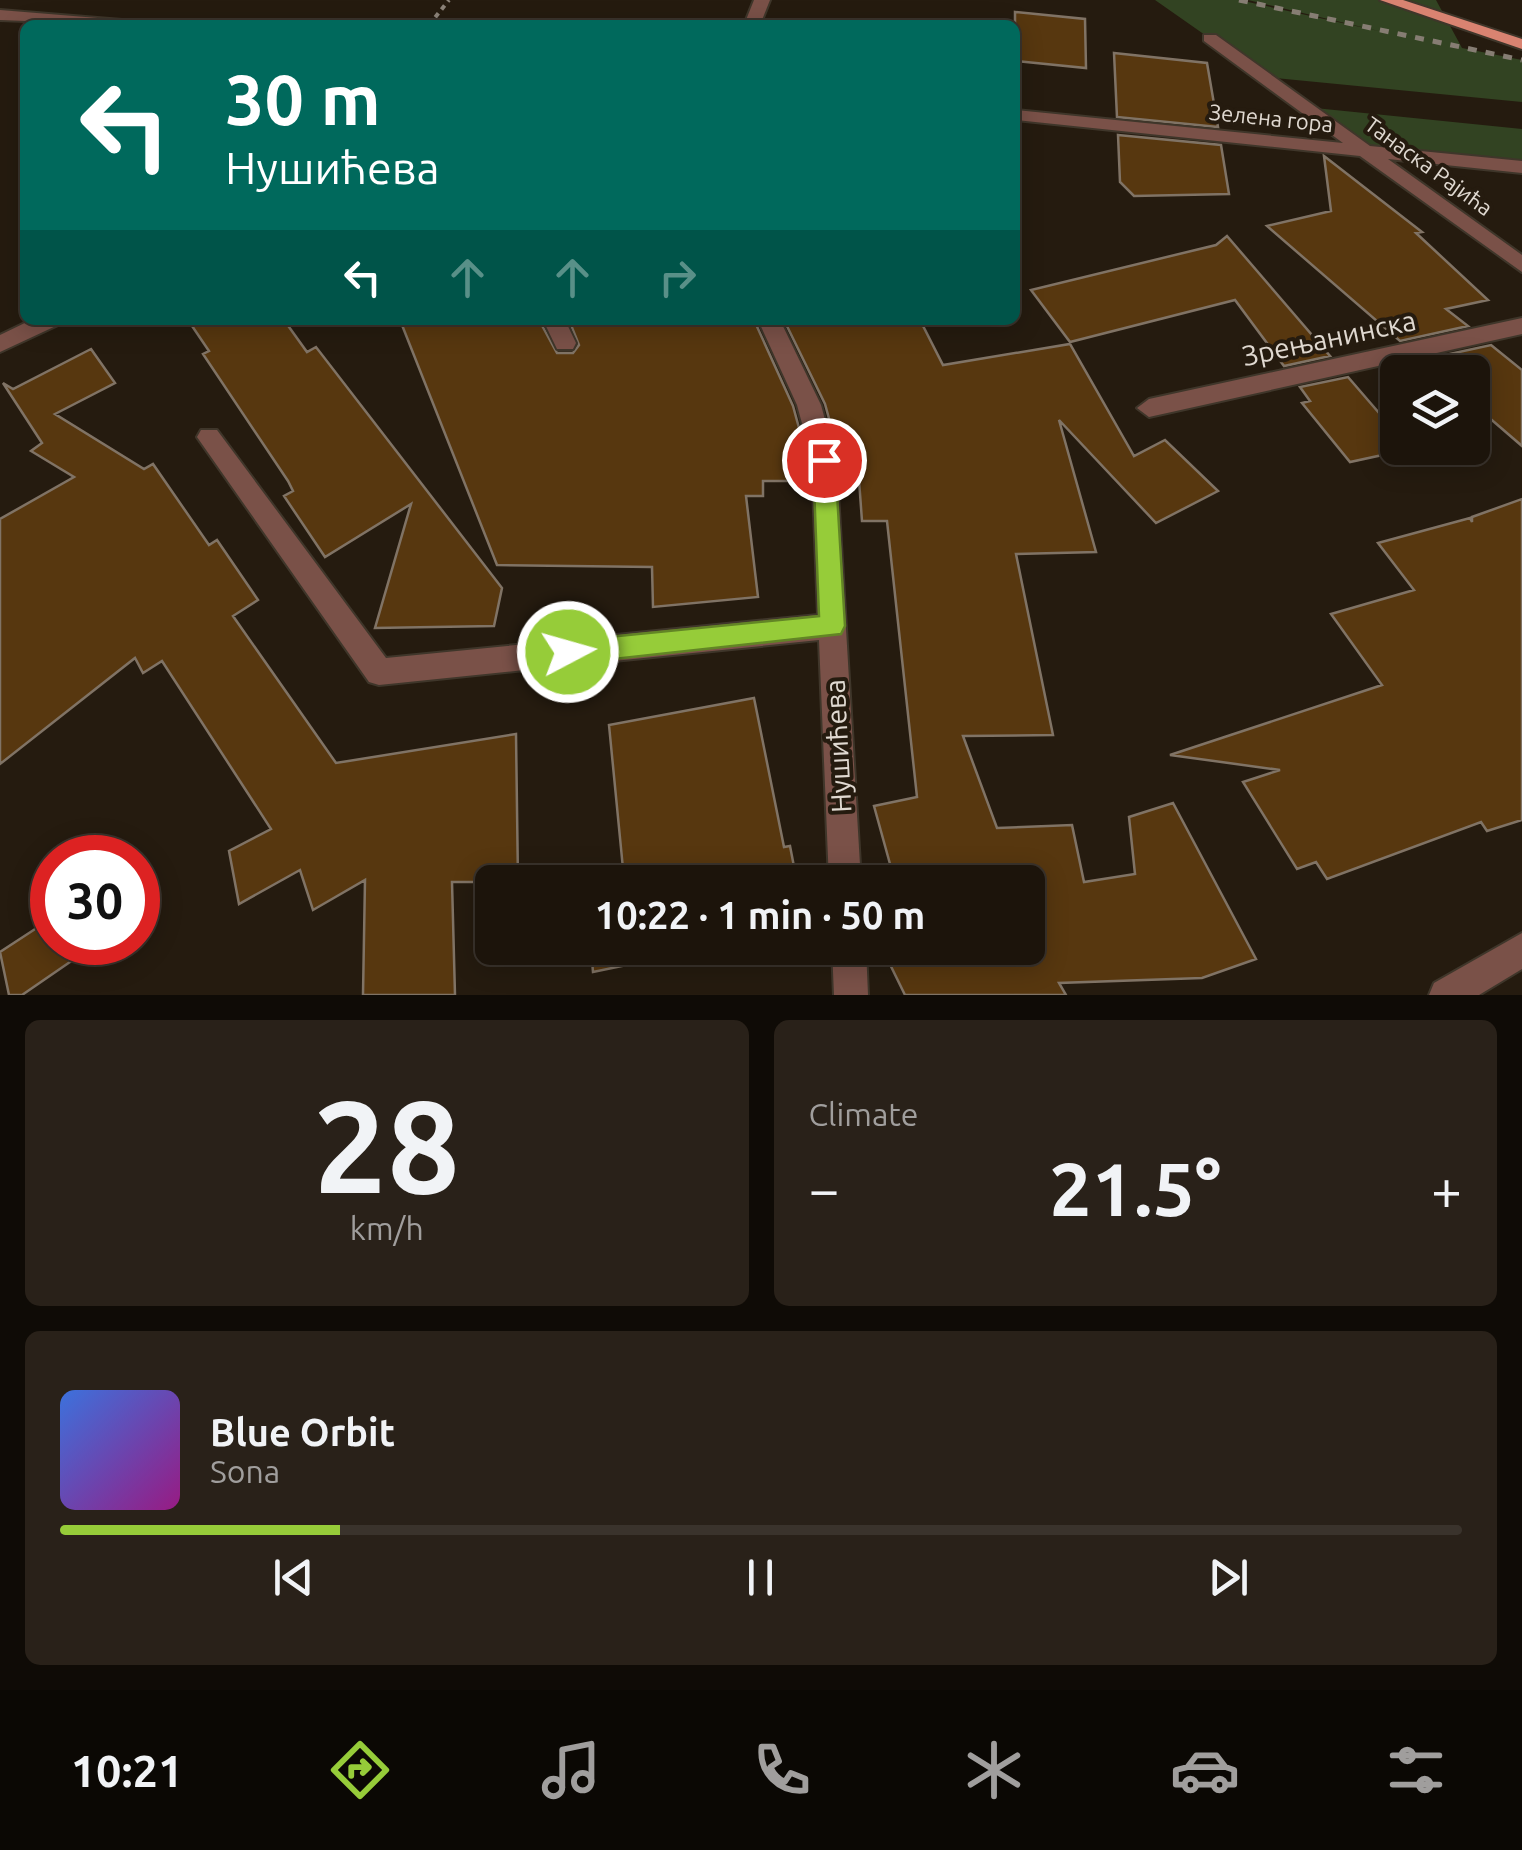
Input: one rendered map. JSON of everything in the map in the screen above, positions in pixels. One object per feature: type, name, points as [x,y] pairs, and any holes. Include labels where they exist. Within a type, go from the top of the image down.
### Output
[{"type":"main road","points":[[1388,0],[1522,44]]},
{"type":"street","points":[[75,20],[94,0]]},
{"type":"street","points":[[0,14],[63,20]]},
{"type":"street","name":"Танаска Рајића","points":[[1210,38],[1522,265]]},
{"type":"street","name":"Зелена гора","points":[[1020,116],[1522,167]]},
{"type":"street","points":[[0,344],[40,325]]},
{"type":"street","points":[[556,325],[565,343]]},
{"type":"street","name":"Нушићева","points":[[771,325],[809,405],[824,460],[844,865]]},
{"type":"street","name":"Зрењанинска","points":[[1150,408],[1522,326]]},
{"type":"street","points":[[209,437],[380,672],[832,626]]},
{"type":"street","points":[[1446,995],[1522,950]]},
{"type":"street","points":[[849,965],[851,995]]},
{"type":"path","points":[[433,20],[449,0]]},
{"type":"green space","points":[[1155,0],[1239,0],[1383,32],[1248,0],[1436,0],[1462,48],[1522,60],[1522,102],[1265,77]]},
{"type":"green space","points":[[1305,107],[1522,129],[1522,167],[1365,150]]},
{"type":"building","points":[[1015,12],[1085,19],[1086,68],[1020,61],[1020,20],[1015,20]]},
{"type":"building","points":[[1114,53],[1207,63],[1218,127],[1117,117]]},
{"type":"building","points":[[1118,135],[1221,145],[1229,194],[1134,196],[1120,182]]},
{"type":"building","points":[[1324,156],[1422,232],[1416,233],[1488,300],[1446,309],[1468,326],[1400,341],[1267,226],[1331,211]]},
{"type":"building","points":[[1227,236],[1330,356],[1284,366],[1235,300],[1070,342],[1031,290],[1216,245]]},
{"type":"building","points":[[191,325],[288,325],[307,352],[316,347],[502,588],[494,626],[375,628],[411,504],[325,557],[284,496],[293,491],[288,481],[203,354],[209,351]]},
{"type":"building","points":[[402,325],[542,325],[557,353],[573,353],[579,345],[571,325],[756,325],[793,406],[808,461],[809,481],[763,481],[763,496],[746,496],[758,597],[653,607],[652,567],[497,565]]},
{"type":"building","points":[[786,325],[923,325],[943,365],[1070,344],[1134,456],[1165,440],[1218,491],[1156,523],[1059,420],[1096,552],[1016,554],[1053,735],[963,736],[997,828],[1072,825],[1084,882],[1135,874],[1129,817],[1173,803],[1256,959],[1202,978],[1059,983],[1066,995],[905,995],[890,965],[1045,965],[1045,865],[890,865],[874,806],[917,797],[887,521],[862,521],[859,480],[841,480],[840,459],[825,404]]},
{"type":"building","points":[[1491,345],[1522,370],[1522,446],[1490,418],[1490,355],[1445,355]]},
{"type":"building","points":[[91,349],[115,383],[55,414],[144,469],[153,464],[209,545],[217,540],[258,600],[233,616],[336,763],[516,734],[518,865],[475,865],[475,882],[452,882],[455,995],[363,995],[365,880],[313,910],[300,870],[239,904],[229,851],[271,829],[162,661],[143,673],[135,658],[0,764],[0,519],[74,477],[31,451],[42,443],[3,383],[13,389]]},
{"type":"building","points":[[1348,377],[1380,414],[1380,456],[1350,462],[1302,403],[1310,401],[1300,387]]},
{"type":"building","points":[[1522,499],[1522,820],[1487,831],[1481,822],[1327,879],[1316,862],[1297,869],[1243,782],[1280,770],[1170,755],[1382,685],[1331,614],[1414,590],[1378,543],[1470,518],[1472,522],[1472,517]]},
{"type":"building","points":[[754,698],[784,847],[790,846],[794,865],[623,865],[609,725]]},
{"type":"building","points":[[30,932],[30,965],[66,965],[22,995],[9,995],[0,952]]},
{"type":"building","points":[[592,965],[627,965],[593,972]]},
{"type":"railway","points":[[1239,0],[1522,60]]},
{"type":"route","points":[[568,652],[832,626],[824,460]]}]
